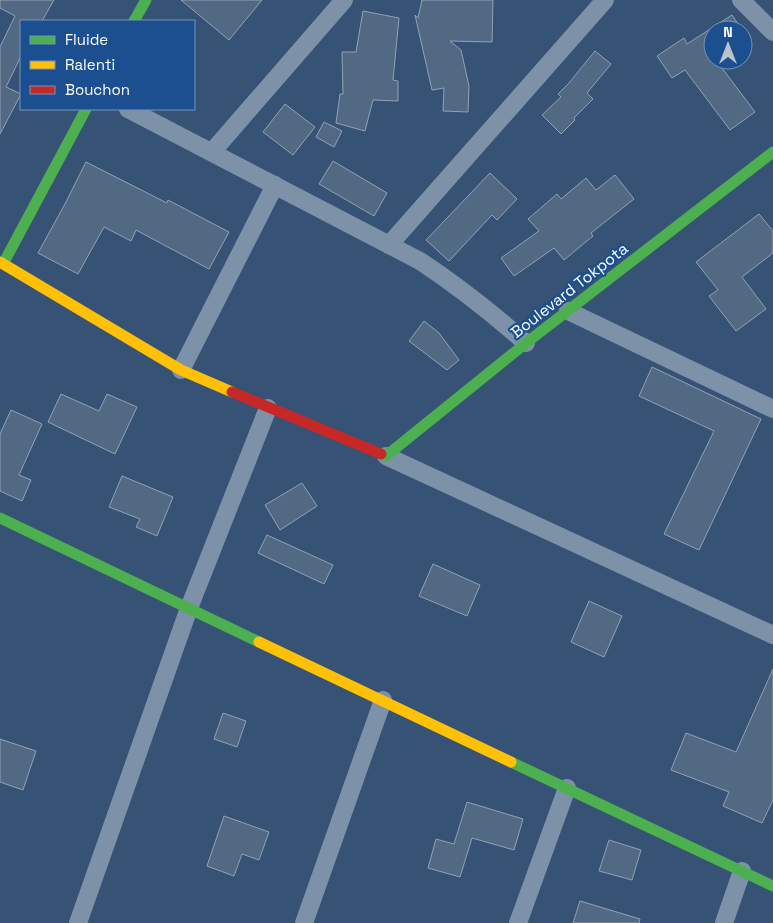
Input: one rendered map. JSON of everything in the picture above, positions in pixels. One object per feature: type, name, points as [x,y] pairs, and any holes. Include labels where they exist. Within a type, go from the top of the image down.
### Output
[{"type":"street","points":[[135,20],[146,0]]},
{"type":"street","points":[[212,152],[344,0]]},
{"type":"street","points":[[388,245],[605,0]]},
{"type":"street","points":[[741,0],[773,32]]},
{"type":"street","points":[[85,110],[1,263],[181,370],[386,456],[773,635]]},
{"type":"street","points":[[130,110],[420,261],[454,283],[526,343]]},
{"type":"street","name":"Boulevard Tokpota","points":[[386,456],[526,343],[773,152]]},
{"type":"street","points":[[181,370],[275,185]]},
{"type":"street","points":[[568,311],[773,409]]},
{"type":"street","points":[[78,923],[189,608],[268,408]]},
{"type":"street","points":[[0,520],[773,886]]},
{"type":"street","points":[[304,923],[383,700]]},
{"type":"street","points":[[518,923],[567,788]]},
{"type":"street","points":[[724,923],[742,871]]},
{"type":"building","points":[[0,0],[54,0],[43,20],[20,20],[20,58],[6,87],[20,94],[20,96],[0,134],[0,47],[15,16],[0,8]]},
{"type":"building","points":[[181,0],[262,0],[229,40]]},
{"type":"building","points":[[422,0],[493,0],[492,42],[450,41],[461,50],[469,86],[468,112],[443,111],[444,88],[432,90],[415,15],[418,18]]},
{"type":"building","points":[[363,11],[399,18],[393,80],[398,81],[398,101],[373,100],[365,131],[336,123],[340,94],[343,94],[342,52],[356,52]]},
{"type":"building","points":[[732,15],[735,20],[724,20]]},
{"type":"building","points":[[703,34],[703,70],[724,70],[755,112],[730,130],[685,70],[672,78],[657,56],[684,38],[687,44]]},
{"type":"building","points":[[595,51],[611,64],[587,93],[593,99],[561,134],[542,115],[561,97],[558,94]]},
{"type":"building","points":[[285,104],[315,127],[293,155],[263,132]]},
{"type":"building","points":[[324,122],[342,131],[334,147],[316,137]]},
{"type":"building","points":[[333,161],[387,193],[374,216],[319,184]]},
{"type":"building","points":[[86,162],[167,203],[168,200],[229,232],[209,269],[136,230],[131,241],[104,227],[78,274],[38,253]]},
{"type":"building","points":[[490,173],[517,199],[497,220],[492,215],[449,261],[426,240]]},
{"type":"building","points":[[615,175],[634,199],[591,233],[593,236],[564,260],[554,248],[514,276],[501,258],[539,231],[528,219],[557,194],[561,199],[586,178],[596,190]]},
{"type":"building","points":[[759,214],[773,231],[773,253],[742,277],[766,309],[736,331],[709,296],[718,290],[696,262]]},
{"type":"building","points":[[424,321],[439,333],[459,360],[447,370],[409,341]]},
{"type":"building","points":[[652,367],[761,419],[699,550],[664,534],[714,431],[639,396]]},
{"type":"building","points":[[61,394],[99,411],[107,394],[137,407],[115,454],[48,422]]},
{"type":"building","points":[[11,410],[42,424],[19,475],[31,480],[22,501],[0,491],[0,434]]},
{"type":"building","points":[[122,476],[173,497],[157,536],[136,527],[140,519],[109,507]]},
{"type":"building","points":[[302,483],[317,506],[280,530],[265,505]]},
{"type":"building","points":[[267,535],[333,565],[324,584],[258,553]]},
{"type":"building","points":[[433,564],[480,585],[467,616],[419,596]]},
{"type":"building","points":[[589,601],[622,616],[604,657],[571,642]]},
{"type":"building","points":[[773,669],[773,800],[762,823],[723,806],[729,792],[671,770],[686,733],[736,752]]},
{"type":"building","points":[[223,713],[246,721],[237,747],[214,739]]},
{"type":"building","points":[[0,739],[36,751],[23,790],[0,782]]},
{"type":"building","points":[[467,802],[523,819],[514,850],[472,838],[460,877],[428,868],[436,839],[454,844]]},
{"type":"building","points":[[224,816],[269,832],[259,860],[242,854],[234,876],[207,866]]},
{"type":"building","points":[[609,840],[641,850],[632,880],[599,871]]},
{"type":"building","points":[[580,901],[640,919],[639,923],[573,923]]},
{"type":"traffic: fast","points":[[135,20],[146,0]]},
{"type":"traffic: fast","points":[[3,264],[85,110]]},
{"type":"traffic: fast","points":[[381,454],[386,456],[526,343],[773,152]]},
{"type":"traffic: fast","points":[[0,518],[259,642]]},
{"type":"traffic: fast","points":[[511,762],[773,886]]},
{"type":"traffic: slow","points":[[0,262],[181,370],[232,392]]},
{"type":"traffic: slow","points":[[259,642],[511,762]]},
{"type":"traffic: jam","points":[[232,392],[381,454]]}]
